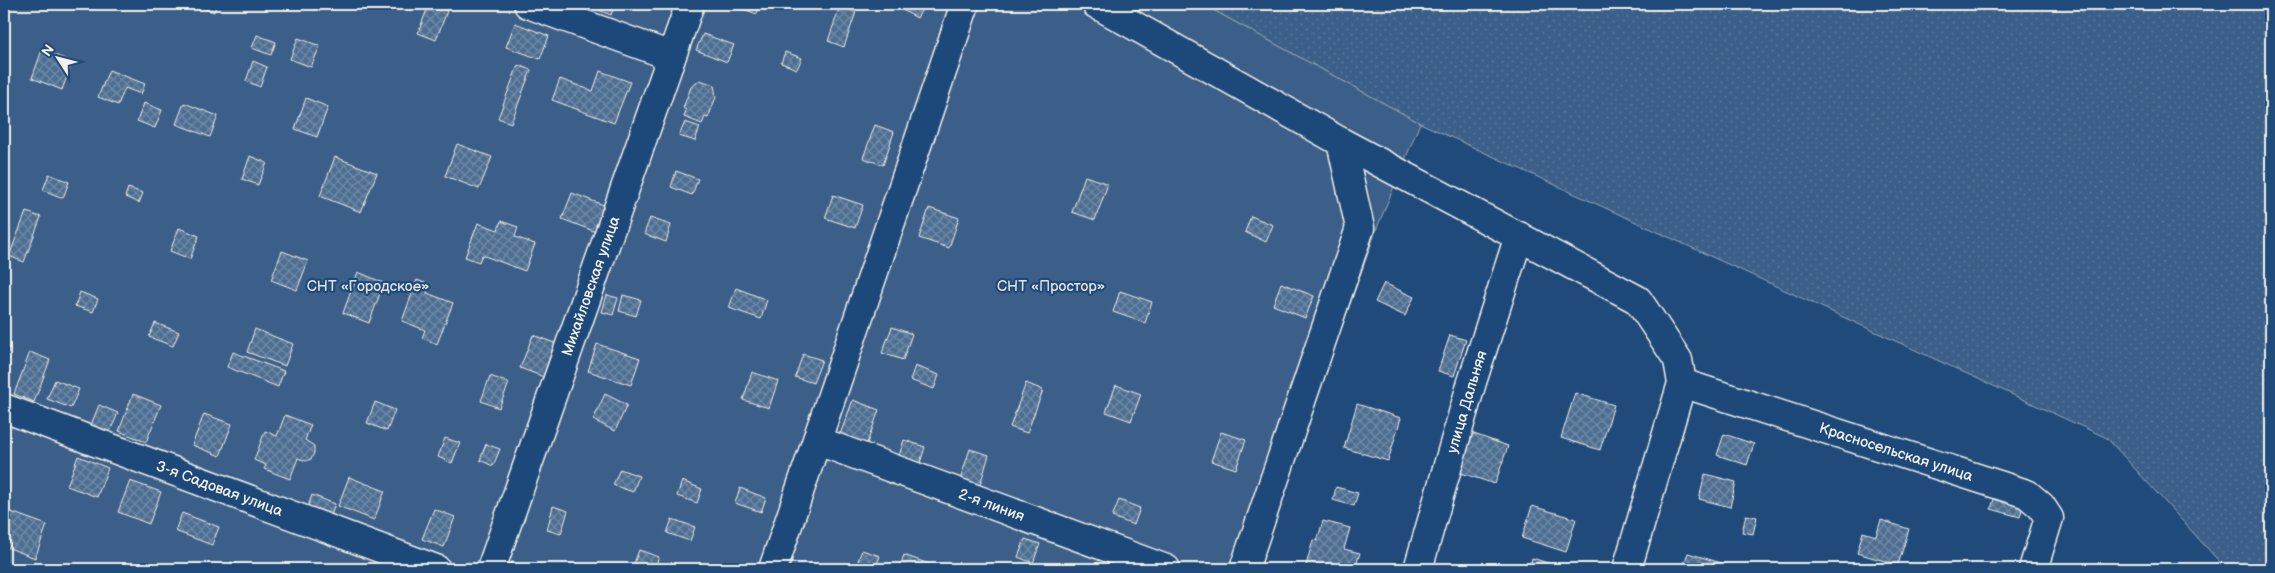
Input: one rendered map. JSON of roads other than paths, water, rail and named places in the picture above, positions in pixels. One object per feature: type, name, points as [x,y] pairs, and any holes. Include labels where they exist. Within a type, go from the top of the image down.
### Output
[{"type":"street","points":[[528,4],[671,56]]},
{"type":"street","name":"Михайловская улица","points":[[491,569],[690,4]]},
{"type":"street","points":[[773,569],[965,4]]},
{"type":"street","points":[[1096,4],[1341,142],[1638,300],[1678,360],[1682,384],[1627,569]]},
{"type":"street","points":[[1244,569],[1360,228],[1341,142]]},
{"type":"street","name":"улица Дальняя","points":[[1418,569],[1472,382],[1518,236]]},
{"type":"street","name":"Красносельская улица","points":[[1682,384],[2027,494],[2041,506],[2049,518],[2033,569]]},
{"type":"street","name":"3-я Садовая улица","points":[[4,408],[436,569]]},
{"type":"street","name":"2-я линия","points":[[818,441],[1166,569]]},
{"type":"park label","name":"СНТ «Городское»","points":[[368,286]]},
{"type":"park label","name":"СНТ «Простор»","points":[[1051,286]]}]
